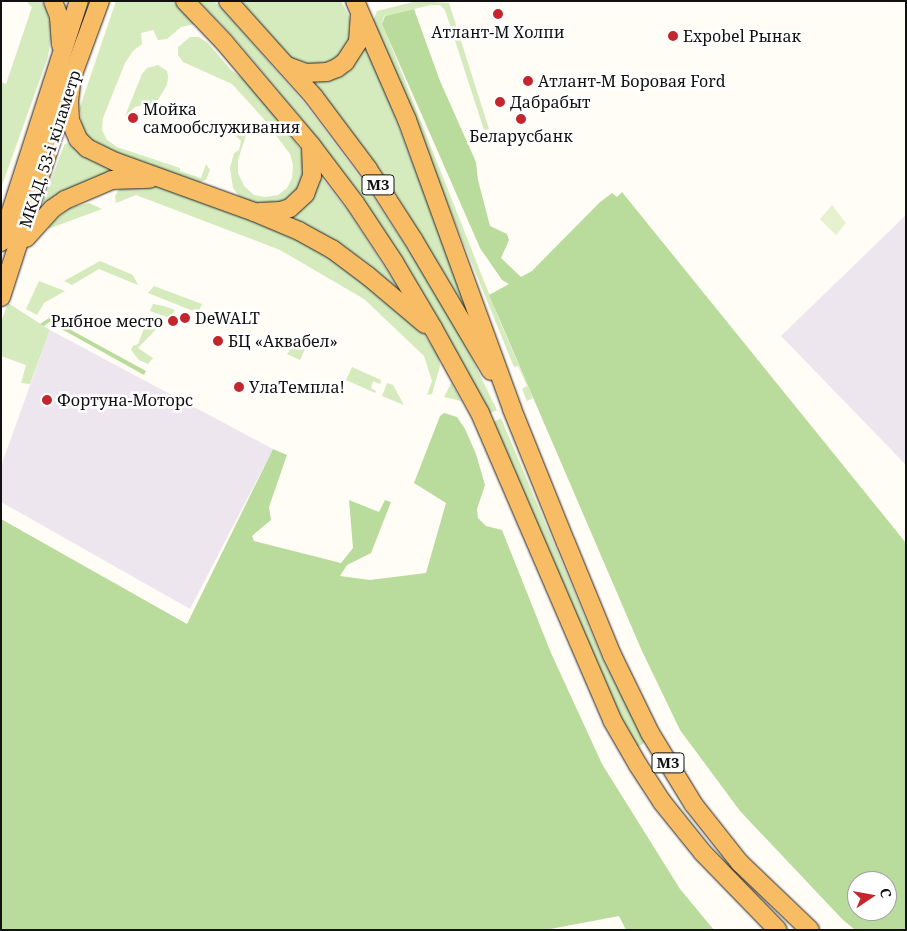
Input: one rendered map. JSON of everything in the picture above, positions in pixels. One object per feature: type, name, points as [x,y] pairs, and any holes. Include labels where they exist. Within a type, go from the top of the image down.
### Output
[{"type":"highway","points":[[53,1],[59,17],[61,56]]},
{"type":"highway","name":"МКАД, 53-і кіламетр","points":[[1,242],[79,1]]},
{"type":"highway","name":"МКАД, 53-і кіламетр","points":[[1,297],[72,77],[100,1]]},
{"type":"highway","name":"М3","points":[[185,1],[224,42],[311,145],[354,203],[394,262],[440,339],[484,422],[612,720],[662,802],[704,853],[778,930]]},
{"type":"highway","name":"М3","points":[[228,1],[314,97],[368,169],[414,239],[512,409],[608,646],[650,733],[699,812],[740,863],[810,930]]},
{"type":"highway","points":[[286,65],[313,73],[326,72],[345,62],[358,42],[360,28],[357,6]]},
{"type":"highway","points":[[357,6],[406,120],[512,409]]},
{"type":"highway","points":[[72,77],[69,100],[70,120],[78,138],[87,148],[116,162],[254,212],[299,231],[332,249],[391,295],[440,339]]},
{"type":"highway","points":[[254,212],[280,211],[298,201],[305,194],[312,176],[311,145]]},
{"type":"highway","points":[[19,246],[30,231],[52,209],[99,184],[124,179],[168,180]]},
{"type":"shaded area","points":[[906,215],[906,465],[781,336]]},
{"type":"shaded area","points":[[50,330],[273,449],[190,609],[1,502],[1,466]]},
{"type":"green space","points":[[26,1],[41,1],[46,8],[52,30],[48,57],[1,188],[1,82],[6,84],[32,7]]},
{"type":"green space","points":[[116,1],[173,1],[195,24],[181,27],[167,39],[158,40],[153,30],[141,33],[142,44],[133,51],[125,63],[103,118],[102,130],[107,140],[117,147],[180,168],[180,171],[201,178],[206,164],[210,170],[206,180],[197,183],[107,151],[89,140],[82,131],[80,107]]},
{"type":"green space","points":[[199,1],[214,1],[234,22],[305,104],[362,180],[428,280],[465,345],[497,410],[488,414],[419,286],[355,190],[297,113],[230,33]]},
{"type":"green space","points":[[241,1],[341,1],[349,16],[352,30],[349,42],[334,61],[314,68],[294,61]]},
{"type":"green space","points":[[417,1],[449,3],[489,129],[484,130],[445,10],[440,5],[431,5],[384,16],[382,23],[501,324],[533,398],[527,401],[522,389],[527,386],[518,366],[514,367],[373,21],[377,11]]},
{"type":"green space","points":[[414,9],[440,81],[476,162],[478,180],[490,226],[507,234],[509,240],[501,258],[521,277],[532,271],[599,203],[612,193],[617,197],[622,192],[906,543],[906,930],[855,930],[842,919],[740,811],[680,730],[642,651],[489,295],[509,284],[502,280],[480,248],[382,24],[385,16]]},
{"type":"green space","points":[[364,36],[477,328],[397,196],[310,82],[328,81],[353,64],[362,53]]},
{"type":"green space","points":[[190,37],[199,37],[208,43],[231,70],[249,83],[304,154],[304,180],[296,193],[286,202],[260,208],[242,200],[233,188],[230,168],[234,153],[239,150],[241,141],[230,130],[233,126],[243,126],[247,132],[238,160],[238,173],[244,186],[254,195],[265,197],[278,195],[287,188],[292,178],[293,165],[290,154],[263,118],[232,84],[183,62],[178,55],[178,47]]},
{"type":"green space","points":[[158,65],[167,71],[168,77],[167,85],[154,106],[146,104],[135,107],[125,116],[142,74],[147,68]]},
{"type":"green space","points":[[67,143],[90,160],[115,168],[115,172],[71,188],[46,206],[43,202],[64,145]]},
{"type":"green space","points":[[321,177],[348,211],[401,292],[367,263],[337,243],[289,219],[308,204]]},
{"type":"green space","points":[[158,184],[280,228],[334,256],[403,312],[423,333],[439,357],[440,366],[432,394],[427,395],[432,381],[424,356],[364,299],[280,250],[136,195],[116,203],[115,196],[121,186]]},
{"type":"green space","points":[[89,203],[102,209],[48,229],[56,219],[70,208]]},
{"type":"green space","points":[[832,205],[846,223],[836,235],[820,219]]},
{"type":"green space","points":[[100,261],[133,275],[138,285],[99,269],[72,285],[64,281]]},
{"type":"green space","points":[[39,281],[65,291],[44,303],[37,315],[26,309]]},
{"type":"green space","points":[[154,286],[202,304],[198,313],[148,293]]},
{"type":"green space","points":[[8,303],[50,330],[30,384],[21,383],[26,365],[1,356],[1,322]]},
{"type":"green space","points":[[153,304],[175,310],[170,318],[150,311]]},
{"type":"green space","points":[[149,316],[164,321],[138,348],[153,358],[148,364],[139,360],[131,350],[133,346],[138,344]]},
{"type":"green space","points":[[49,318],[146,371],[144,375],[49,322],[44,326],[40,324]]},
{"type":"green space","points":[[299,344],[306,347],[300,360],[287,354],[293,346]]},
{"type":"green space","points":[[352,367],[381,380],[380,384],[373,381],[371,388],[376,391],[375,393],[346,380]]},
{"type":"green space","points":[[387,383],[393,385],[404,405],[382,396]]},
{"type":"green space","points":[[451,383],[461,401],[444,397]]},
{"type":"green space","points":[[444,413],[457,417],[465,429],[476,454],[485,485],[477,509],[478,518],[486,526],[502,530],[551,653],[602,764],[680,889],[714,930],[626,930],[619,916],[545,930],[1,930],[1,519],[187,624],[273,449],[287,455],[269,507],[271,520],[252,536],[254,541],[341,563],[353,548],[349,500],[379,512],[385,500],[391,502],[371,553],[347,565],[340,576],[370,580],[426,573],[446,503],[414,483],[440,416]]},
{"type":"green space","points":[[501,418],[602,658],[645,742],[637,748],[602,683],[492,423]]},
{"type":"place","name":"Атлант-М Холпи","points":[[498,14]]},
{"type":"place","name":"Expobel Рынак","points":[[673,36]]},
{"type":"place","name":"Атлант-М Боровая Ford","points":[[528,81]]},
{"type":"place","name":"Дабрабыт","points":[[500,102]]},
{"type":"place","name":"Мойка самообслуживания","points":[[133,118]]},
{"type":"place","name":"Беларусбанк","points":[[521,119]]},
{"type":"place","name":"DeWALT","points":[[185,318]]},
{"type":"place","name":"Рыбное место","points":[[173,321]]},
{"type":"place","name":"БЦ «Аквабел»","points":[[218,341]]},
{"type":"place","name":"УлаТемпла!","points":[[239,387]]},
{"type":"place","name":"Фортуна-Моторс","points":[[47,400]]}]
